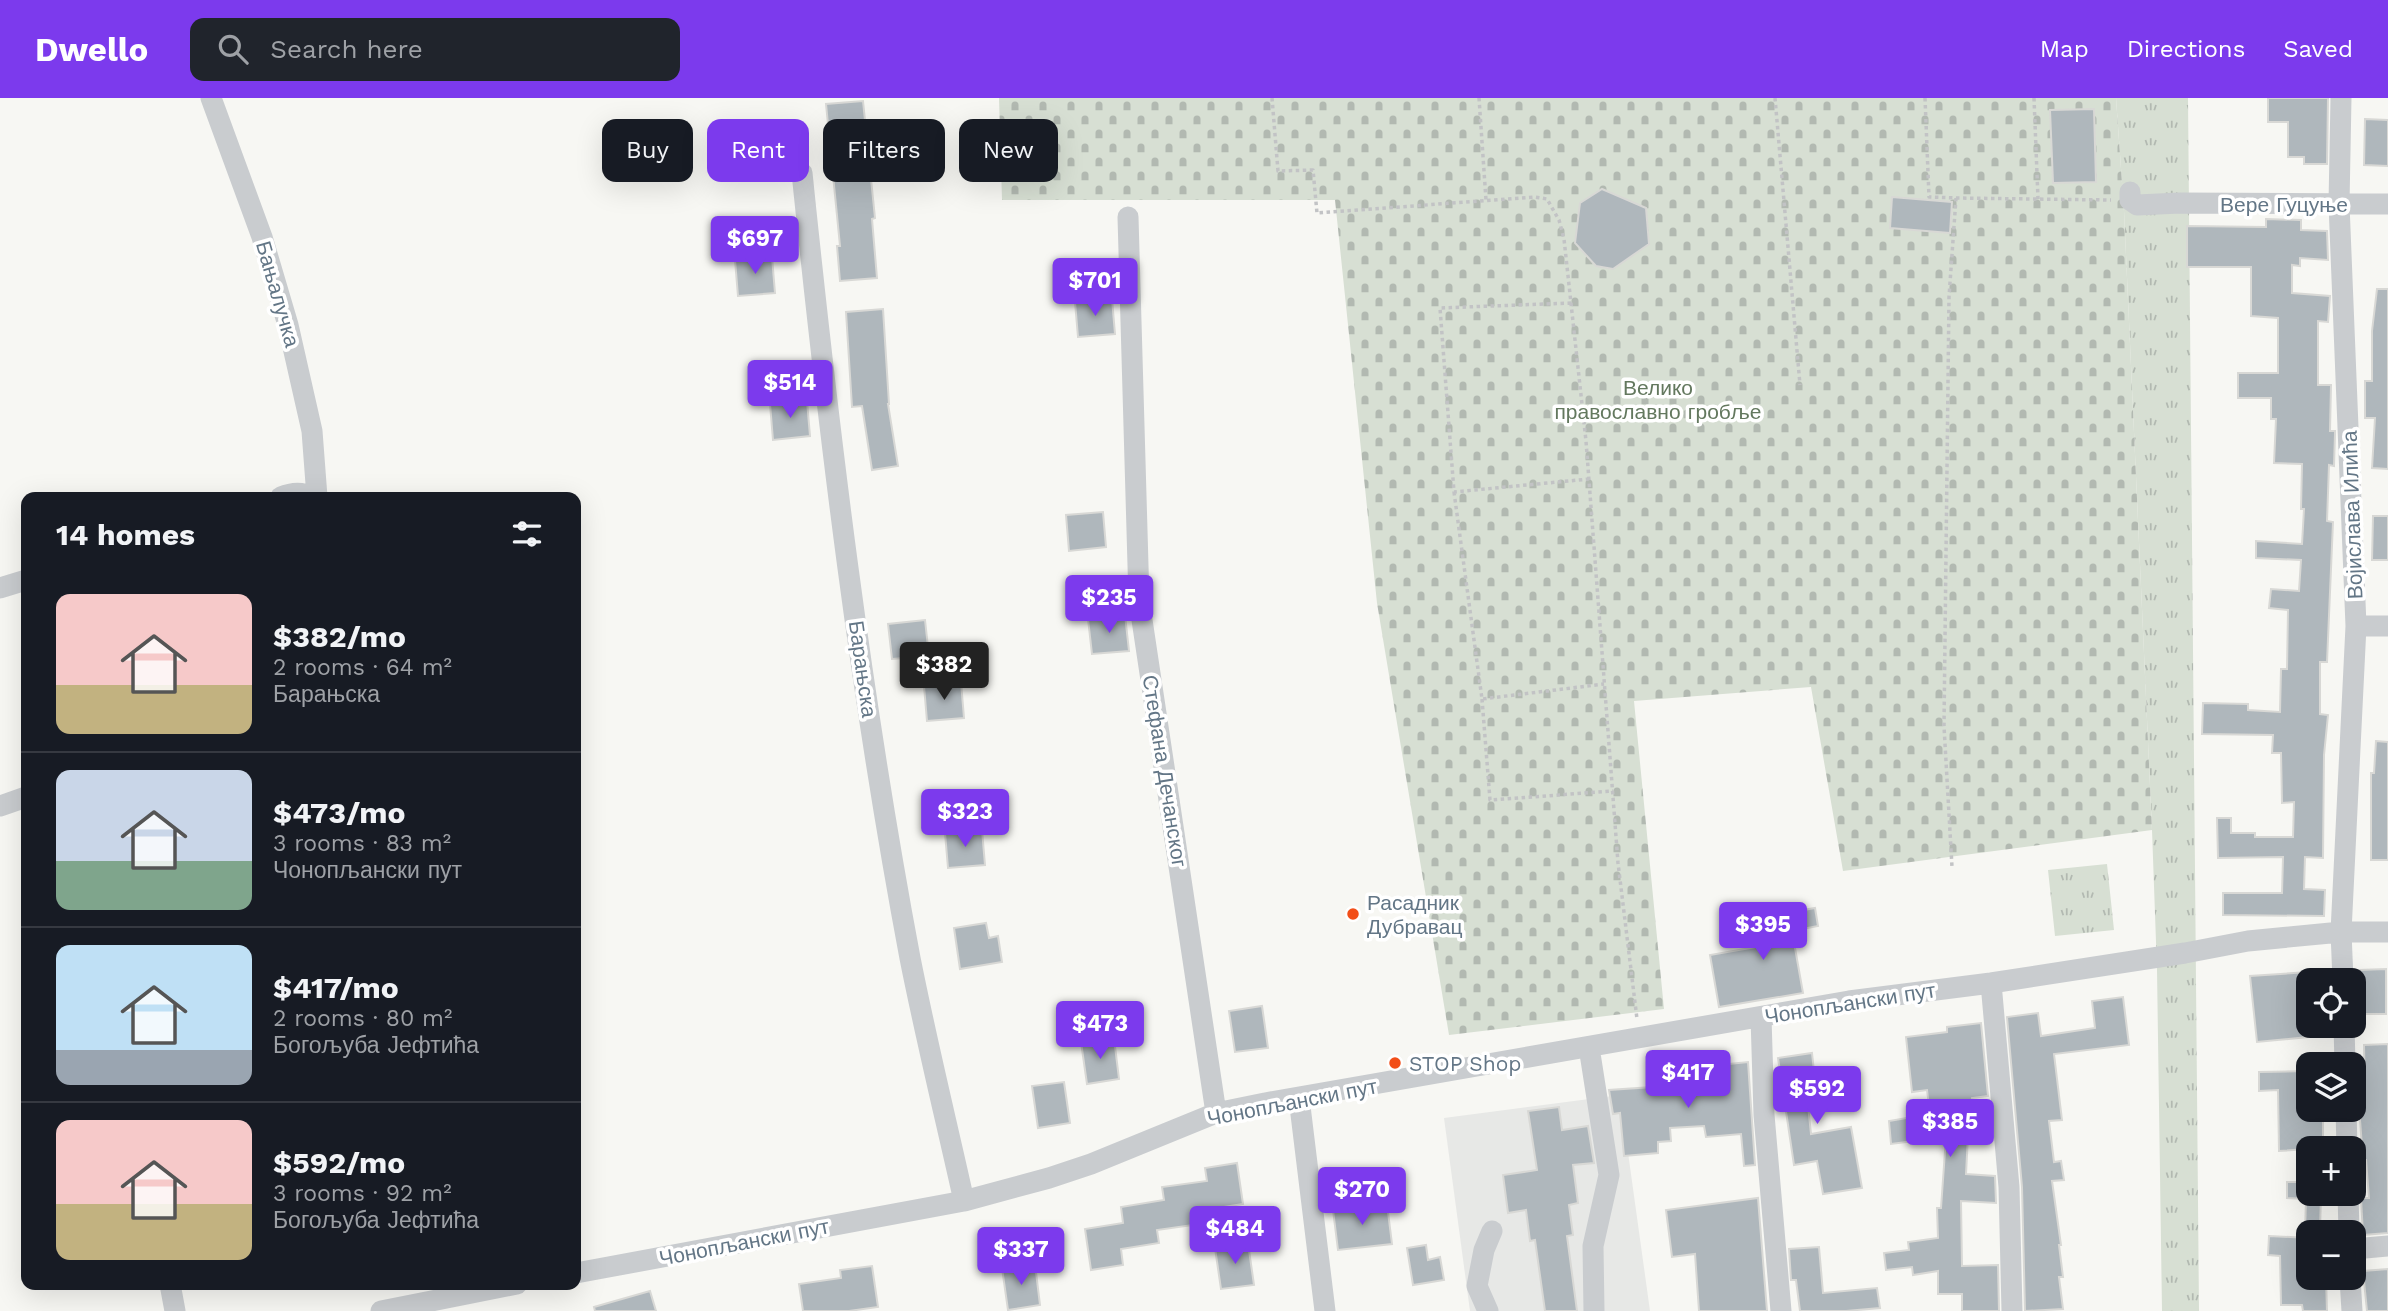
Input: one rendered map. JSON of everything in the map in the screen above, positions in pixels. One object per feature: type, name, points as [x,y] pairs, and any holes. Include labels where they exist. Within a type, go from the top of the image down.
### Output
[{"type":"street","name":"Бањалучка","points":[[211,98],[262,237],[288,325],[312,432],[316,492]]},
{"type":"street","name":"Војислава Илића","points":[[2341,98],[2339,204],[2356,626],[2341,932],[2342,968]]},
{"type":"street","name":"Барањска","points":[[803,182],[827,408],[869,710],[910,959],[964,1200]]},
{"type":"street","name":"Вере Гуцуње","points":[[2130,196],[2137,205],[2388,204]]},
{"type":"street","name":"Стефана Дечанског","points":[[1128,217],[1139,600],[1216,1113]]},
{"type":"street","points":[[0,589],[21,582]]},
{"type":"street","points":[[2356,626],[2388,626]]},
{"type":"street","points":[[0,806],[21,799]]},
{"type":"street","name":"Чонопљански пут","points":[[581,1272],[964,1200],[1091,1164],[1216,1113],[1849,1001],[1991,983],[2248,942],[2341,932],[2388,932]]},
{"type":"street","points":[[1991,983],[2009,1187],[2012,1311]]},
{"type":"street","points":[[1761,1017],[1764,1115],[1781,1311]]},
{"type":"street","points":[[1589,1047],[1609,1175],[1593,1246],[1594,1311]]},
{"type":"street","points":[[1299,1098],[1325,1311]]},
{"type":"street","points":[[1488,1311],[1477,1286],[1483,1250],[1492,1231]]},
{"type":"street","points":[[2366,1248],[2388,1246]]},
{"type":"street","points":[[171,1290],[175,1311]]},
{"type":"street","points":[[381,1311],[474,1290]]},
{"type":"street","points":[[2351,1290],[2352,1311]]},
{"type":"path","points":[[1272,98],[1278,171],[1313,170],[1317,214],[1535,197],[1547,200],[1559,220],[1564,239],[1589,480],[1618,863],[1640,1038]]},
{"type":"path","points":[[1479,98],[1486,200]]},
{"type":"path","points":[[1775,98],[1800,385]]},
{"type":"path","points":[[1925,98],[1929,197],[2038,199],[2130,196]]},
{"type":"path","points":[[2034,98],[2038,199]]},
{"type":"path","points":[[1952,867],[1944,726],[1949,297],[1956,198]]},
{"type":"path","points":[[1571,303],[1440,308],[1454,492],[1482,699],[1490,800],[1613,791]]},
{"type":"path","points":[[1454,492],[1589,480]]},
{"type":"path","points":[[1482,699],[1604,684]]},
{"type":"shaded area","points":[[1620,1095],[1650,1311],[1470,1311],[1444,1118]]},
{"type":"green space","name":"Велико православно гробље","points":[[999,98],[2116,98],[2124,211],[2152,830],[1843,871],[1811,687],[1634,701],[1664,1009],[1449,1035],[1377,603],[1335,200],[1002,200],[1001,182],[1058,182],[1058,119],[1000,119]]},
{"type":"green space","points":[[2116,98],[2188,98],[2199,1311],[2162,1311],[2152,830],[2124,211]]},
{"type":"green space","points":[[2107,864],[2114,930],[2055,936],[2048,870]]},
{"type":"building","points":[[2268,98],[2328,98],[2327,164],[2304,164],[2304,157],[2288,157],[2288,122],[2268,122]]},
{"type":"building","points":[[863,101],[865,119],[827,119],[826,104]]},
{"type":"building","points":[[2094,109],[2096,182],[2053,183],[2050,110]]},
{"type":"building","points":[[2365,119],[2388,120],[2388,166],[2364,165]]},
{"type":"building","points":[[834,182],[871,182],[877,278],[840,281],[837,246],[840,246]]},
{"type":"building","points":[[1602,189],[1646,208],[1649,244],[1613,269],[1596,266],[1575,243],[1580,203]]},
{"type":"building","points":[[1892,197],[1952,202],[1950,233],[1890,228]]},
{"type":"building","points":[[2266,219],[2301,220],[2301,230],[2327,231],[2328,260],[2300,258],[2300,266],[2292,265],[2292,293],[2330,296],[2328,322],[2318,321],[2318,385],[2331,385],[2330,431],[2335,431],[2334,466],[2329,465],[2327,521],[2333,522],[2327,662],[2320,662],[2320,714],[2328,715],[2324,755],[2323,858],[2305,857],[2304,889],[2325,890],[2324,916],[2223,915],[2223,893],[2282,893],[2283,857],[2218,858],[2217,818],[2231,818],[2231,833],[2255,833],[2255,837],[2293,837],[2294,802],[2282,803],[2281,753],[2272,753],[2273,735],[2202,734],[2203,703],[2248,704],[2248,710],[2280,712],[2281,669],[2287,669],[2288,610],[2269,608],[2271,589],[2299,591],[2301,560],[2256,558],[2256,541],[2302,544],[2302,464],[2274,463],[2276,419],[2271,419],[2271,398],[2238,398],[2238,373],[2278,373],[2278,318],[2251,316],[2251,267],[2187,267],[2187,226],[2266,227]]},
{"type":"building","points":[[772,257],[775,293],[738,296],[735,260]]},
{"type":"building","points":[[2377,289],[2388,289],[2388,469],[2372,468],[2375,418],[2365,418],[2365,381],[2372,381],[2372,331]]},
{"type":"building","points":[[1112,299],[1115,334],[1078,337],[1075,302]]},
{"type":"building","points":[[883,309],[888,404],[898,466],[872,470],[862,406],[852,407],[846,312]]},
{"type":"building","points":[[807,401],[810,436],[773,440],[770,404]]},
{"type":"building","points":[[1103,512],[1106,547],[1069,551],[1066,515]]},
{"type":"building","points":[[2373,516],[2388,516],[2388,560],[2372,560]]},
{"type":"building","points":[[1125,615],[1129,651],[1092,654],[1088,619]]},
{"type":"building","points":[[925,620],[929,656],[892,659],[888,624]]},
{"type":"building","points":[[961,682],[964,718],[927,721],[924,686]]},
{"type":"building","points":[[2376,741],[2388,742],[2388,860],[2371,860],[2371,773],[2374,773]]},
{"type":"building","points":[[982,830],[985,865],[948,868],[945,833]]},
{"type":"building","points":[[1815,908],[1818,926],[1792,931],[1803,993],[1719,1007],[1710,955],[1762,946],[1757,918]]},
{"type":"building","points":[[986,923],[989,938],[998,936],[1002,962],[960,969],[954,928]]},
{"type":"building","points":[[2386,969],[2386,1014],[2366,1014],[2366,970]]},
{"type":"building","points":[[2296,973],[2298,1038],[2257,1042],[2250,976]]},
{"type":"building","points":[[2123,997],[2129,1045],[2054,1054],[2062,1120],[2049,1121],[2054,1162],[2061,1161],[2064,1180],[2052,1181],[2061,1245],[2063,1277],[2059,1277],[2063,1309],[2025,1311],[2022,1187],[2007,1017],[2038,1013],[2041,1036],[2095,1028],[2092,1001]]},
{"type":"building","points":[[1262,1006],[1268,1048],[1235,1052],[1229,1011]]},
{"type":"building","points":[[1981,1023],[1988,1096],[1972,1098],[1976,1135],[1968,1136],[1966,1174],[1995,1176],[1996,1203],[1961,1201],[1962,1266],[1998,1265],[1999,1311],[1962,1311],[1962,1294],[1938,1294],[1938,1271],[1913,1275],[1912,1267],[1886,1270],[1884,1253],[1909,1250],[1908,1242],[1938,1238],[1937,1208],[1941,1208],[1946,1137],[1891,1144],[1889,1121],[1930,1114],[1927,1090],[1912,1092],[1906,1037],[1947,1032],[1947,1027]]},
{"type":"building","points":[[1114,1038],[1119,1079],[1087,1084],[1081,1042]]},
{"type":"building","points":[[2388,1044],[2388,1233],[2366,1235],[2366,1220],[2362,1220],[2361,1206],[2366,1206],[2366,1198],[2369,1198],[2366,1136],[2361,1136],[2360,1122],[2366,1122],[2364,1045]]},
{"type":"building","points":[[1812,1053],[1815,1080],[1835,1078],[1838,1101],[1808,1105],[1811,1134],[1851,1127],[1862,1188],[1823,1194],[1817,1161],[1794,1165],[1778,1058]]},
{"type":"building","points":[[1748,1062],[1755,1165],[1744,1166],[1741,1134],[1706,1137],[1704,1126],[1670,1128],[1671,1141],[1658,1142],[1658,1153],[1624,1156],[1620,1113],[1613,1114],[1609,1090],[1667,1086],[1667,1082],[1700,1079],[1699,1067]]},
{"type":"building","points":[[2296,1071],[2296,1122],[2323,1122],[2323,1136],[2296,1136],[2296,1150],[2279,1151],[2278,1090],[2259,1091],[2259,1072]]},
{"type":"building","points":[[1064,1082],[1070,1123],[1038,1128],[1032,1086]]},
{"type":"building","points":[[1559,1107],[1562,1130],[1588,1126],[1594,1163],[1573,1165],[1578,1203],[1569,1205],[1573,1235],[1567,1236],[1577,1311],[1545,1311],[1535,1240],[1530,1241],[1526,1210],[1508,1213],[1503,1175],[1537,1170],[1528,1111]]},
{"type":"building","points":[[1237,1163],[1243,1204],[1198,1211],[1200,1224],[1157,1230],[1159,1243],[1121,1249],[1123,1265],[1091,1270],[1085,1229],[1123,1223],[1121,1207],[1164,1200],[1162,1187],[1207,1181],[1205,1168]]},
{"type":"building","points":[[2287,1182],[2296,1182],[2296,1198],[2287,1198]]},
{"type":"building","points":[[1758,1198],[1767,1311],[1699,1311],[1695,1254],[1672,1257],[1666,1210]]},
{"type":"building","points":[[1387,1204],[1392,1244],[1338,1250],[1333,1210]]},
{"type":"building","points":[[2306,1206],[2321,1206],[2320,1220],[2305,1220]]},
{"type":"building","points":[[2269,1236],[2296,1237],[2296,1290],[2326,1290],[2327,1311],[2303,1311],[2302,1305],[2281,1305],[2280,1256],[2268,1255]]},
{"type":"building","points":[[1248,1243],[1254,1285],[1221,1289],[1215,1248]]},
{"type":"building","points":[[1426,1245],[1428,1260],[1440,1257],[1444,1280],[1413,1285],[1407,1248]]},
{"type":"building","points":[[1819,1247],[1823,1293],[1877,1288],[1880,1308],[1800,1311],[1796,1280],[1791,1280],[1789,1249]]},
{"type":"building","points":[[1035,1264],[1040,1305],[1008,1310],[1002,1268]]},
{"type":"building","points":[[872,1266],[878,1307],[849,1311],[803,1311],[799,1284],[841,1278],[840,1270]]},
{"type":"building","points":[[2388,1269],[2388,1311],[2367,1311],[2366,1271]]},
{"type":"building","points":[[650,1291],[656,1311],[595,1311],[594,1307]]},
{"type":"place","name":"Расадник Дубравац","points":[[1353,914]]},
{"type":"place","name":"STOP Shop","points":[[1395,1063]]}]
